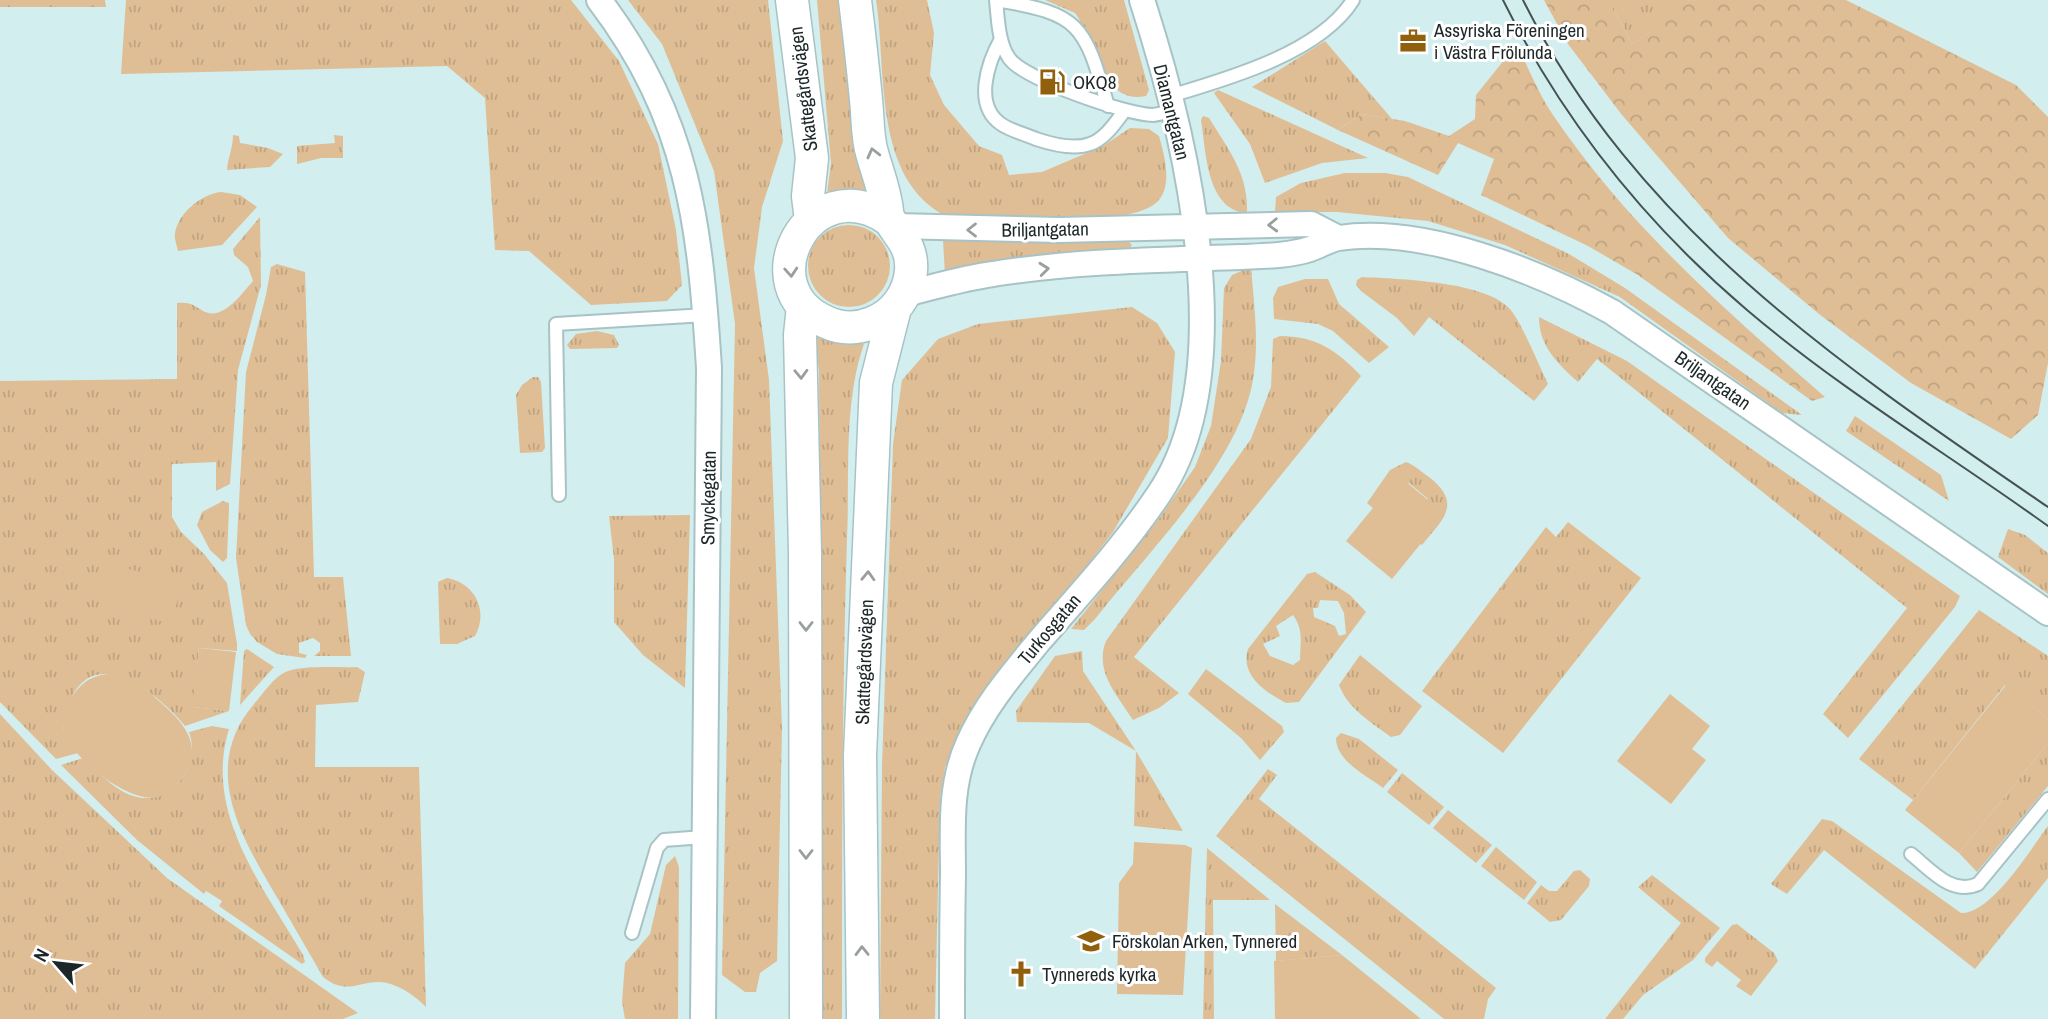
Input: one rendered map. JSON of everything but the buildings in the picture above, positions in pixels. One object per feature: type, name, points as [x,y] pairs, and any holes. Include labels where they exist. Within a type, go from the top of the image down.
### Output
[{"type":"street","name":"Smyckegatan","points":[[599,0],[643,65],[676,139],[698,237],[706,314],[709,368],[703,1019]]},
{"type":"street","name":"Skattegårdsvägen","points":[[792,0],[812,158],[808,196],[811,221]]},
{"type":"street","name":"Skattegårdsvägen","points":[[855,0],[871,151],[883,181],[892,223],[906,241],[911,259],[911,277],[900,301],[876,383],[860,755],[863,1019]]},
{"type":"street","name":"Diamantgatan","points":[[1142,0],[1173,103],[1194,226]]},
{"type":"street","points":[[892,223],[867,208],[843,206],[831,209],[811,221],[796,239],[790,262],[792,285],[803,306],[821,320],[843,327],[877,322],[900,301]]},
{"type":"street","name":"Briljantgatan","points":[[892,223],[1059,230],[1311,224],[1338,238]]},
{"type":"street","points":[[1194,226],[1197,258]]},
{"type":"street","name":"Briljantgatan","points":[[900,301],[993,274],[1111,262],[1308,250],[1338,238],[1379,237],[1426,243],[1480,255],[1574,290],[1671,351],[2048,614]]},
{"type":"street","name":"Turkosgatan","points":[[952,1019],[953,796],[957,775],[967,744],[997,692],[1159,494],[1183,449],[1199,390],[1203,323],[1197,258]]},
{"type":"street","points":[[803,306],[800,335],[805,553],[806,1019]]},
{"type":"lane","points":[[1108,106],[1081,32],[1070,21],[1053,13],[996,0],[1001,39],[1009,59],[1027,73],[1108,106],[1153,115],[1173,103],[1253,71],[1322,33],[1346,11],[1353,0]]},
{"type":"lane","points":[[1001,39],[988,70],[985,94],[988,110],[1000,123],[1043,141],[1072,146],[1091,144],[1106,133],[1125,110]]},
{"type":"lane","points":[[559,495],[556,324],[706,314]]},
{"type":"lane","points":[[1911,855],[1952,886],[1966,889],[1978,884],[2048,799]]},
{"type":"lane","points":[[632,933],[657,848],[664,840],[704,837]]},
{"type":"green space","points":[[0,0],[105,0],[106,7],[0,7]]},
{"type":"green space","points":[[126,0],[571,0],[619,61],[658,144],[676,230],[682,285],[667,301],[591,305],[529,251],[495,250],[485,98],[447,66],[121,74]]},
{"type":"green space","points":[[628,0],[768,0],[783,141],[762,207],[754,268],[769,380],[782,728],[777,961],[760,973],[756,992],[745,992],[722,975],[735,324],[714,171],[662,44]]},
{"type":"green space","points":[[817,0],[841,0],[868,194],[827,194],[831,163]]},
{"type":"green space","points":[[876,0],[927,0],[934,33],[930,75],[944,105],[979,146],[1002,155],[1009,175],[1042,172],[1103,146],[1130,128],[1149,129],[1159,136],[1165,161],[1166,180],[1162,196],[1156,203],[1140,211],[1088,219],[948,217],[924,200],[906,178],[895,151],[884,90]]},
{"type":"green space","points":[[1045,0],[1124,0],[1149,90],[1146,96],[1131,96],[1119,91],[1101,68],[1075,13]]},
{"type":"green space","points":[[1544,0],[1614,0],[1614,10],[1632,44],[1677,14],[1690,0],[1846,0],[2016,85],[2048,117],[2048,363],[2038,415],[2011,439],[1911,383],[1819,314],[1728,238],[1622,115],[1568,44]]},
{"type":"green space","points":[[1614,0],[1690,0],[1678,14],[1632,44],[1614,10]]},
{"type":"green space","points":[[1325,41],[1392,119],[1362,114],[1338,130],[1252,87]]},
{"type":"green space","points":[[1517,44],[1553,115],[1582,155],[1645,230],[1715,299],[1825,397],[1812,401],[1638,275],[1588,246],[1481,195],[1494,159],[1458,143],[1438,175],[1338,130],[1362,114],[1405,121],[1449,136],[1475,119],[1476,95]]},
{"type":"green space","points":[[1218,90],[1368,158],[1322,163],[1265,183],[1250,144],[1214,93]]},
{"type":"green space","points":[[1203,116],[1209,118],[1240,173],[1246,197],[1245,213],[1232,209],[1222,201],[1215,189],[1207,161],[1201,120]]},
{"type":"green space","points":[[233,135],[239,136],[240,143],[283,154],[270,167],[227,170]]},
{"type":"green space","points":[[334,135],[343,136],[343,158],[321,158],[297,164],[297,146],[335,143]]},
{"type":"green space","points":[[1345,173],[1385,173],[1408,177],[1569,254],[1625,288],[1802,415],[1782,413],[1620,297],[1505,245],[1428,221],[1337,212],[1275,212],[1276,197],[1301,183]]},
{"type":"green space","points":[[221,192],[240,195],[257,207],[222,245],[178,251],[175,235],[177,225],[186,211],[206,196]]},
{"type":"green space","points":[[260,217],[261,285],[238,370],[230,484],[216,491],[216,462],[172,464],[172,517],[181,532],[204,554],[227,583],[237,644],[237,651],[199,648],[193,707],[229,711],[185,726],[169,709],[133,682],[115,675],[97,675],[82,682],[71,700],[63,728],[78,753],[56,759],[0,702],[0,381],[177,379],[177,303],[218,313],[238,299],[253,281],[248,267],[234,255],[233,249]]},
{"type":"green space","points":[[849,225],[865,228],[878,237],[887,250],[890,266],[887,282],[878,295],[865,304],[849,307],[833,304],[820,295],[811,282],[808,266],[811,250],[820,237],[833,228]]},
{"type":"green space","points":[[1126,239],[1132,245],[1126,255],[945,275],[943,240]]},
{"type":"green space","points":[[277,264],[305,272],[314,577],[343,577],[351,656],[314,656],[320,651],[320,643],[313,638],[299,643],[299,653],[307,655],[305,658],[277,654],[257,642],[246,625],[236,558],[246,372],[271,267]]},
{"type":"green space","points":[[1251,267],[1256,356],[1252,385],[1243,416],[1228,447],[1187,508],[1095,619],[1084,630],[1071,629],[1158,520],[1195,467],[1211,426],[1221,361],[1224,288],[1232,275]]},
{"type":"green space","points":[[1362,277],[1438,283],[1495,298],[1508,307],[1518,321],[1548,384],[1534,401],[1429,317],[1414,336],[1397,318],[1361,291],[1356,285],[1357,280]]},
{"type":"green space","points":[[1305,279],[1328,279],[1339,304],[1389,347],[1369,363],[1333,331],[1318,324],[1274,319],[1273,298],[1278,287]]},
{"type":"green space","points":[[1132,307],[1157,323],[1175,352],[1168,438],[1113,532],[963,726],[945,767],[940,799],[935,1019],[880,1019],[882,766],[893,444],[902,380],[938,339],[978,324]]},
{"type":"green space","points":[[1539,317],[1627,361],[1960,596],[1955,607],[1848,738],[1823,714],[1907,608],[1597,359],[1578,382],[1556,361],[1546,345]]},
{"type":"green space","points":[[597,331],[614,335],[619,345],[617,348],[570,349],[567,345],[576,334]]},
{"type":"green space","points":[[819,336],[864,344],[853,391],[849,440],[843,719],[842,1019],[823,1019],[819,370],[814,339]]},
{"type":"green space","points":[[1280,336],[1304,339],[1325,346],[1361,376],[1134,657],[1179,693],[1159,708],[1133,720],[1105,673],[1103,652],[1106,641],[1251,439],[1271,387],[1273,339]]},
{"type":"green space","points":[[533,377],[538,377],[541,382],[545,448],[542,452],[520,453],[516,395],[522,385]]},
{"type":"green space","points":[[1855,416],[1941,475],[1949,501],[1846,431]]},
{"type":"green space","points":[[1406,462],[1439,487],[1447,504],[1442,519],[1422,545],[1402,531],[1428,499],[1409,483],[1382,516],[1367,503],[1390,470]]},
{"type":"green space","points":[[1399,476],[1445,514],[1392,579],[1346,541]]},
{"type":"green space","points":[[223,501],[229,503],[229,508],[227,558],[223,562],[210,550],[197,525],[202,512]]},
{"type":"green space","points":[[690,515],[685,688],[643,655],[614,622],[614,559],[609,516]]},
{"type":"green space","points":[[1568,522],[1641,578],[1503,753],[1422,691],[1546,527],[1556,537]]},
{"type":"green space","points":[[2008,529],[2025,535],[2048,553],[2048,594],[1998,557]]},
{"type":"green space","points":[[112,564],[182,584],[171,624],[100,604]]},
{"type":"green space","points":[[1315,572],[1350,595],[1366,612],[1299,702],[1286,703],[1256,682],[1246,658],[1248,649],[1307,574]],"holes":[[[1320,600],[1338,601],[1344,613],[1346,634],[1339,636],[1335,626],[1314,617],[1313,608],[1318,608]],[[1293,615],[1299,626],[1301,642],[1300,660],[1293,665],[1270,656],[1263,644],[1280,636],[1276,626]]]},
{"type":"green space","points":[[447,578],[457,581],[472,592],[480,608],[479,627],[475,636],[457,644],[440,644],[438,582]]},
{"type":"green space","points":[[1979,610],[2048,656],[2048,719],[2005,685],[1913,800],[1859,759]]},
{"type":"green space","points":[[199,648],[236,652],[229,711],[192,707]]},
{"type":"green space","points":[[247,649],[274,667],[240,705],[244,651]]},
{"type":"green space","points":[[1082,651],[1083,671],[1136,751],[1089,723],[1017,722],[1016,711],[1055,656]]},
{"type":"green space","points":[[1360,655],[1422,706],[1400,735],[1391,737],[1354,708],[1343,694],[1339,685]]},
{"type":"green space","points":[[313,667],[357,667],[365,672],[358,702],[316,705],[315,767],[419,767],[426,1007],[408,992],[387,983],[370,982],[348,987],[332,983],[323,977],[251,852],[232,803],[228,778],[229,753],[238,729],[254,704],[278,676],[288,671]]},
{"type":"green space","points":[[1206,669],[1282,726],[1284,732],[1260,760],[1241,738],[1188,694]]},
{"type":"green space","points":[[108,674],[123,676],[142,686],[176,717],[188,735],[192,755],[189,765],[183,777],[162,796],[146,797],[119,787],[91,767],[65,735],[64,714],[73,695],[88,680]]},
{"type":"green space","points":[[2006,685],[2048,719],[2048,743],[1959,853],[1905,810]]},
{"type":"green space","points":[[1670,694],[1710,726],[1692,749],[1706,760],[1671,804],[1617,761]]},
{"type":"green space","points":[[0,714],[52,770],[167,878],[358,1013],[343,1019],[0,1019]]},
{"type":"green space","points":[[212,726],[229,729],[223,760],[224,790],[230,819],[255,875],[303,955],[305,962],[302,964],[219,906],[222,901],[206,891],[204,894],[137,840],[61,765],[83,758],[123,792],[144,798],[158,796],[169,791],[186,771],[191,759],[189,732]]},
{"type":"green space","points":[[1341,733],[1359,739],[1398,770],[1383,788],[1353,767],[1341,754],[1336,738]]},
{"type":"green space","points":[[2048,743],[2048,786],[1977,872],[1959,853]]},
{"type":"green space","points":[[1136,751],[1183,831],[1134,826]]},
{"type":"green space","points":[[1268,769],[1277,775],[1259,799],[1496,988],[1488,999],[1484,1019],[1444,1019],[1216,836]]},
{"type":"green space","points":[[1402,773],[1444,807],[1429,825],[1387,792]]},
{"type":"green space","points":[[1448,810],[1492,845],[1476,863],[1433,828]]},
{"type":"green space","points":[[1822,819],[1832,821],[1961,913],[1973,911],[1997,892],[2048,826],[2048,878],[1975,969],[1824,850],[1787,894],[1771,884]]},
{"type":"green space","points":[[1134,842],[1185,845],[1192,848],[1183,995],[1117,994],[1119,883],[1133,864]]},
{"type":"green space","points":[[1496,847],[1537,882],[1524,900],[1481,866]]},
{"type":"green space","points":[[1207,848],[1270,900],[1213,900],[1214,1019],[1203,1019]]},
{"type":"green space","points":[[675,856],[679,867],[678,1019],[625,1019],[622,1002],[625,963],[650,934],[666,865]]},
{"type":"green space","points":[[1580,870],[1590,879],[1589,886],[1561,920],[1550,922],[1527,903],[1541,885],[1549,891],[1557,891],[1574,871]]},
{"type":"green space","points":[[1652,875],[1720,928],[1693,960],[1643,995],[1623,1019],[1605,1019],[1681,923],[1638,887]]},
{"type":"green space","points":[[1275,904],[1342,955],[1276,961]]},
{"type":"green space","points":[[1737,924],[1774,953],[1778,961],[1751,996],[1736,986],[1741,980],[1717,961],[1712,967],[1705,962],[1705,958],[1732,925]]},
{"type":"green space","points":[[1342,955],[1421,1019],[1275,1019],[1274,961]]},
{"type":"tram line","points":[[1503,0],[1526,44],[1579,128],[1641,205],[1710,277],[1747,310],[1820,367],[2048,526]]},
{"type":"tram line","points":[[1523,0],[1570,82],[1624,156],[1685,224],[1751,287],[1822,345],[1896,401],[2048,507]]},
{"type":"place","name":"Assyriska Föreningen i Västra Frölunda","points":[[1413,41]]},
{"type":"place","name":"OKQ8","points":[[1052,82]]},
{"type":"place","name":"Förskolan Arken, Tynnered","points":[[1091,941]]},
{"type":"place","name":"Tynnereds kyrka","points":[[1021,974]]}]
